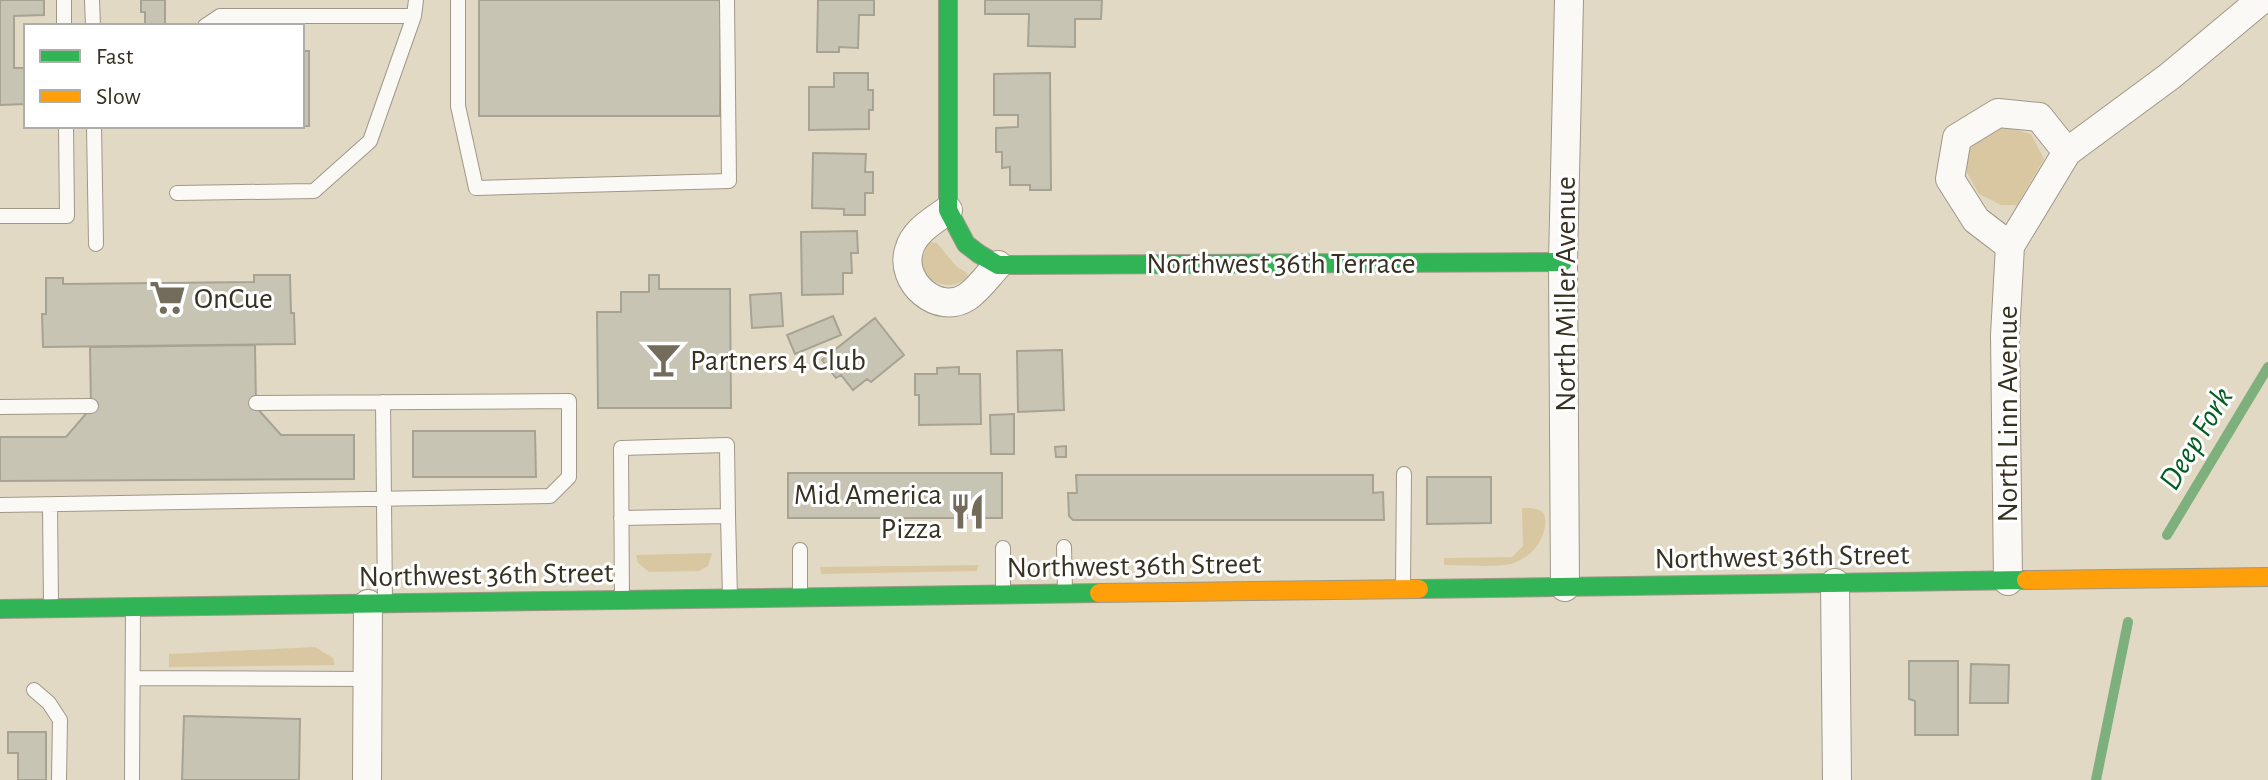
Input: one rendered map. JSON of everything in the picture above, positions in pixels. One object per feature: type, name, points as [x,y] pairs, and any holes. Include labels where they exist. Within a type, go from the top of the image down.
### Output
[{"type":"street","points":[[948,0],[948,210],[959,237],[978,255],[998,265],[966,298],[948,303],[930,299],[916,288],[908,269],[908,250],[921,229],[948,210]]},
{"type":"street","name":"North Miller Avenue","points":[[1565,587],[1563,262],[1569,0]]},
{"type":"street","name":"North Linn Avenue","points":[[2008,581],[2005,335],[2010,246],[2067,152],[2170,76],[2261,0]]},
{"type":"street","points":[[2010,246],[1976,220],[1950,179],[1957,138],[1998,113],[2039,117],[2067,152]]},
{"type":"street","name":"Northwest 36th Terrace","points":[[998,265],[1563,262]]},
{"type":"street","name":"Northwest 36th Street","points":[[0,609],[2268,577]]},
{"type":"street","points":[[1835,583],[1837,780]]},
{"type":"street","points":[[367,780],[367,679],[377,604]]},
{"type":"lane","points":[[64,0],[64,24]]},
{"type":"lane","points":[[92,0],[93,24]]},
{"type":"lane","points":[[177,193],[314,191],[370,141],[414,16],[416,0]]},
{"type":"lane","points":[[458,0],[458,106],[476,188],[729,181],[727,0]]},
{"type":"lane","points":[[208,24],[220,16],[414,16]]},
{"type":"lane","points":[[0,216],[67,216],[66,128]]},
{"type":"lane","points":[[94,128],[96,244]]},
{"type":"lane","points":[[0,505],[550,496],[569,477],[569,401],[256,403]]},
{"type":"lane","points":[[377,604],[383,402]]},
{"type":"lane","points":[[0,407],[91,406]]},
{"type":"lane","points":[[622,600],[621,448],[727,445],[730,599]]},
{"type":"lane","points":[[1403,589],[1404,474]]},
{"type":"lane","points":[[50,505],[51,608]]},
{"type":"lane","points":[[621,518],[728,516]]},
{"type":"lane","points":[[1064,547],[1065,594]]},
{"type":"lane","points":[[1003,548],[1003,595]]},
{"type":"lane","points":[[800,550],[800,597]]},
{"type":"lane","points":[[132,780],[133,608]]},
{"type":"lane","points":[[133,678],[367,679]]},
{"type":"lane","points":[[34,690],[49,703],[60,720],[59,780]]},
{"type":"shaded area","points":[[2003,126],[2031,134],[2044,159],[2017,205],[2001,205],[1979,194],[1966,171],[1969,150],[1984,133]]},
{"type":"shaded area","points":[[929,242],[937,243],[968,277],[948,285],[927,278],[921,261]]},
{"type":"shaded area","points":[[1522,508],[1532,508],[1545,516],[1541,539],[1525,557],[1514,563],[1499,565],[1444,565],[1444,558],[1512,557],[1523,546]]},
{"type":"shaded area","points":[[712,553],[708,566],[699,571],[649,572],[638,563],[636,555]]},
{"type":"shaded area","points":[[978,565],[977,571],[821,574],[820,567]]},
{"type":"shaded area","points":[[315,647],[333,658],[335,665],[169,667],[169,654]]},
{"type":"building","points":[[0,0],[44,0],[44,15],[14,16],[14,68],[24,68],[24,104],[0,105]]},
{"type":"building","points":[[141,0],[165,0],[165,24],[145,24],[145,12],[141,12]]},
{"type":"building","points":[[479,0],[721,0],[720,116],[479,116]]},
{"type":"building","points":[[818,0],[874,0],[874,15],[859,15],[858,48],[839,47],[839,52],[817,52]]},
{"type":"building","points":[[985,0],[1102,0],[1101,19],[1075,19],[1075,47],[1028,46],[1029,14],[985,14]]},
{"type":"building","points":[[304,51],[309,51],[309,126],[304,126]]},
{"type":"building","points":[[834,73],[868,73],[868,90],[873,90],[869,129],[809,130],[809,87],[834,87]]},
{"type":"building","points":[[1050,73],[1051,190],[1030,190],[1030,185],[1010,185],[1010,167],[1002,168],[1002,152],[996,152],[996,128],[1018,127],[1018,115],[994,115],[994,74]]},
{"type":"building","points":[[813,153],[866,154],[865,172],[873,172],[873,193],[865,193],[865,215],[844,215],[844,209],[812,208]]},
{"type":"building","points":[[857,231],[858,253],[851,253],[852,273],[843,273],[843,294],[802,295],[801,232]]},
{"type":"building","name":"OnCue","points":[[254,275],[290,275],[295,344],[43,347],[42,314],[46,314],[46,278],[63,278],[63,284],[254,282]]},
{"type":"building","name":"Partners 4 Club","points":[[649,275],[659,275],[659,289],[730,289],[731,408],[598,408],[597,312],[621,312],[621,292],[649,292]]},
{"type":"building","points":[[781,293],[783,326],[752,328],[750,295]]},
{"type":"building","points":[[833,316],[841,335],[795,354],[787,335]]},
{"type":"building","points":[[875,318],[904,355],[871,382],[867,379],[853,390],[841,375],[836,378],[822,360]]},
{"type":"building","name":"OnCue","points":[[255,345],[256,407],[281,435],[354,435],[354,479],[0,481],[0,437],[66,437],[91,408],[90,347]]},
{"type":"building","points":[[1062,350],[1064,410],[1018,412],[1017,351]]},
{"type":"building","points":[[959,367],[959,374],[980,374],[981,424],[919,425],[915,374],[937,374],[937,368]]},
{"type":"building","points":[[1014,414],[1014,454],[991,454],[990,415]]},
{"type":"building","points":[[413,431],[535,431],[536,477],[413,477]]},
{"type":"building","points":[[1066,446],[1066,457],[1056,457],[1055,447]]},
{"type":"building","points":[[788,473],[1002,473],[1002,518],[788,518]]},
{"type":"building","points":[[1076,475],[1373,475],[1373,493],[1383,492],[1384,520],[1073,520],[1069,516],[1068,493],[1077,493]]},
{"type":"building","points":[[1427,477],[1491,477],[1491,523],[1427,524]]},
{"type":"building","points":[[1909,661],[1958,661],[1958,735],[1915,735],[1915,701],[1909,699]]},
{"type":"building","points":[[1971,664],[2009,665],[2008,703],[1970,703]]},
{"type":"building","points":[[184,716],[300,719],[299,780],[182,780]]},
{"type":"building","points":[[8,732],[46,732],[46,780],[18,780],[18,753],[8,753]]},
{"type":"waterway","name":"Deep Fork","points":[[2167,535],[2268,367]]},
{"type":"waterway","name":"Deep Fork","points":[[2096,780],[2128,622]]},
{"type":"traffic: fast","points":[[948,0],[948,210],[966,244],[998,265],[1563,262]]},
{"type":"traffic: fast","points":[[1419,589],[2026,580]]},
{"type":"traffic: fast","points":[[0,609],[1099,593]]},
{"type":"traffic: slow","points":[[2026,580],[2268,577]]},
{"type":"traffic: slow","points":[[1099,593],[1419,589]]},
{"type":"place","name":"OnCue","points":[[168,298]]},
{"type":"place","name":"Partners 4 Club","points":[[664,360]]},
{"type":"place","name":"Mid America Pizza","points":[[968,511]]}]
